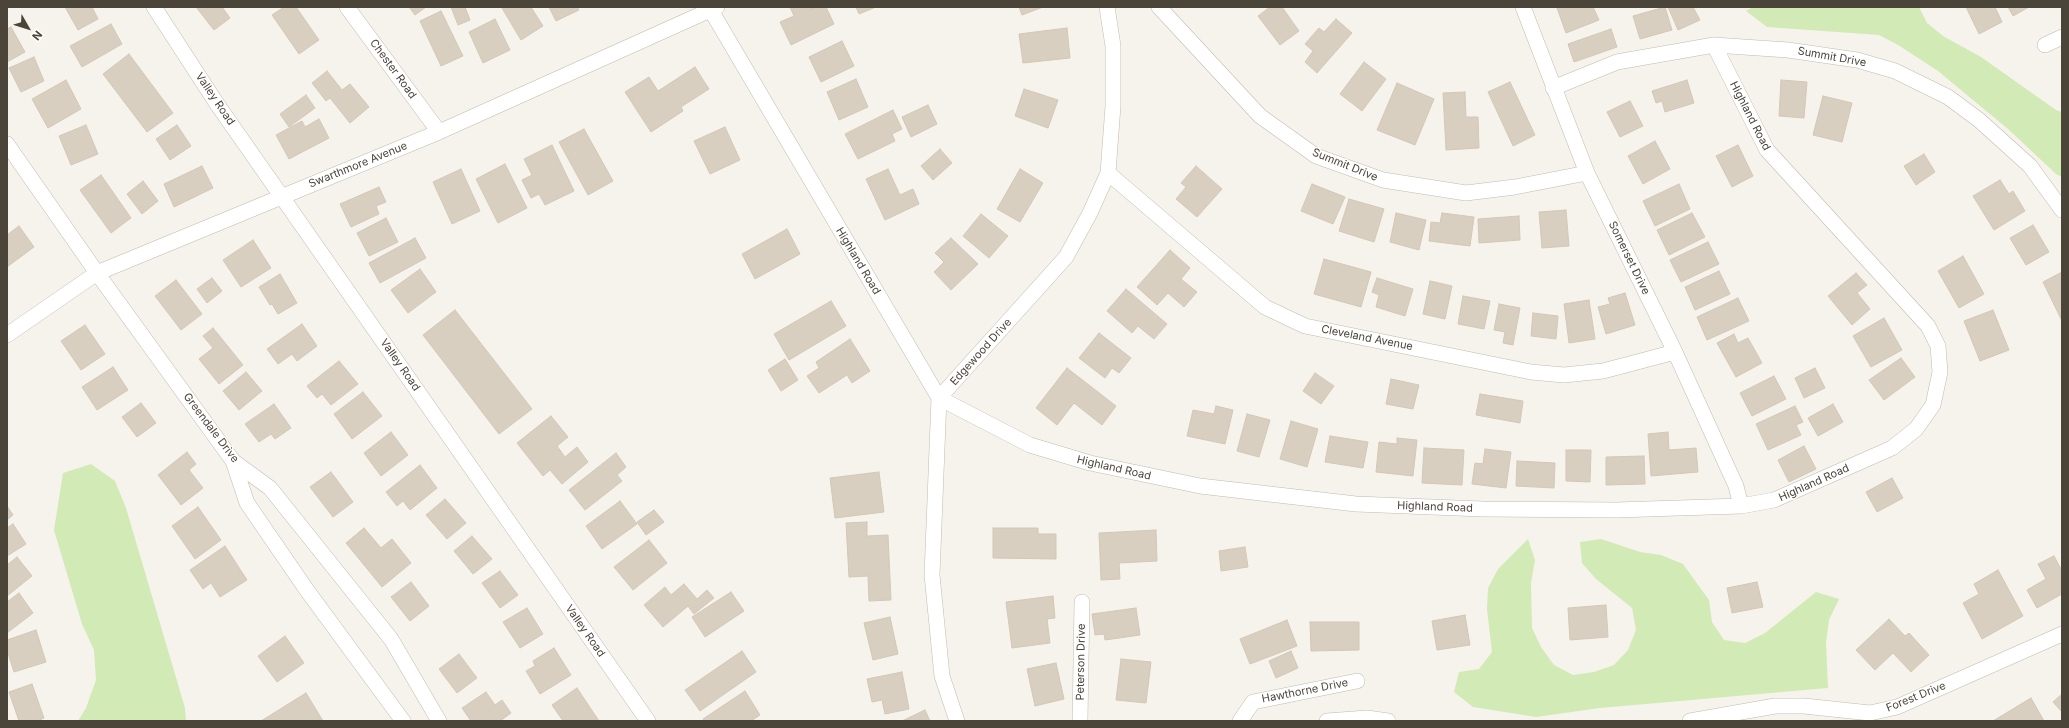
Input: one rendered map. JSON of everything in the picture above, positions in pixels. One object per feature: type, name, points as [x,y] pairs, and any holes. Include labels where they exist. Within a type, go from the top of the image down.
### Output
[{"type":"street","name":"Valley Road","points":[[154,7],[218,104],[648,721]]},
{"type":"street","name":"Chester Road","points":[[347,7],[439,132]]},
{"type":"street","name":"Edgewood Drive","points":[[939,398],[1066,257],[1090,213],[1108,172],[1113,106],[1113,46],[1107,7]]},
{"type":"street","name":"Summit Drive","points":[[1159,7],[1260,116],[1316,156],[1383,180],[1466,193],[1515,187],[1587,172]]},
{"type":"street","name":"Somerset Drive","points":[[1523,7],[1553,88],[1587,172],[1675,352],[1736,486],[1741,506]]},
{"type":"street","name":"Swarthmore Avenue","points":[[7,335],[97,273],[439,132],[712,8]]},
{"type":"street","name":"Highland Road","points":[[712,8],[939,398],[1030,445],[1090,463],[1200,486],[1356,504],[1482,509],[1616,510],[1741,506],[1774,500],[1892,448],[1916,429],[1933,405],[1940,372],[1938,346],[1928,326],[1767,150],[1714,45]]},
{"type":"street","points":[[2045,45],[2062,37]]},
{"type":"street","name":"Summit Drive","points":[[1553,88],[1617,62],[1714,45],[1788,50],[1857,60],[1895,71],[1948,97],[1979,120],[2030,166],[2062,210]]},
{"type":"street","name":"Greendale Drive","points":[[7,144],[97,273],[233,461],[270,488],[391,639],[439,721]]},
{"type":"street","name":"Cleveland Avenue","points":[[1108,172],[1265,307],[1305,326],[1531,372],[1564,375],[1603,371],[1675,352]]},
{"type":"street","points":[[939,398],[932,576],[942,676],[956,721]]},
{"type":"street","points":[[233,461],[247,503],[306,589],[403,721]]},
{"type":"street","name":"Peterson Drive","points":[[1080,721],[1082,602]]},
{"type":"street","name":"Forest Drive","points":[[1690,721],[1775,706],[1804,706],[1870,717],[1897,707],[2062,634]]},
{"type":"street","name":"Hawthorne Drive","points":[[1240,721],[1254,702],[1357,681]]},
{"type":"street","points":[[1327,721],[1367,718],[1388,721]]},
{"type":"green space","points":[[1753,7],[1919,7],[1927,23],[1943,36],[1981,57],[2056,110],[2062,112],[2062,177],[2056,174],[2008,129],[1938,71],[1898,45],[1879,35],[1767,27],[1746,11]]},
{"type":"green space","points":[[91,464],[115,481],[126,508],[185,708],[186,721],[78,721],[86,708],[96,680],[94,650],[82,624],[54,530],[63,473]]},
{"type":"green space","points":[[1528,539],[1535,560],[1531,583],[1532,628],[1541,647],[1554,665],[1573,675],[1594,672],[1614,665],[1628,650],[1636,630],[1632,608],[1596,579],[1582,563],[1580,542],[1601,539],[1640,552],[1661,555],[1683,564],[1709,600],[1712,622],[1724,640],[1745,643],[1765,633],[1816,592],[1839,599],[1829,620],[1826,643],[1828,688],[1600,708],[1536,717],[1473,707],[1454,692],[1459,672],[1479,669],[1492,652],[1487,609],[1488,588],[1498,569]]},
{"type":"building","points":[[65,7],[92,7],[98,19],[78,30]]},
{"type":"building","points":[[196,7],[222,7],[230,18],[214,30]]},
{"type":"building","points":[[284,7],[296,7],[319,40],[299,54],[272,15]]},
{"type":"building","points":[[409,7],[426,7],[415,15]]},
{"type":"building","points":[[451,7],[465,7],[470,20],[458,25]]},
{"type":"building","points":[[531,7],[543,26],[521,40],[502,8]]},
{"type":"building","points":[[549,7],[577,7],[579,10],[556,21]]},
{"type":"building","points":[[790,7],[806,7],[807,9],[826,7],[834,24],[791,45],[780,22],[794,16]]},
{"type":"building","points":[[856,7],[876,7],[859,14]]},
{"type":"building","points":[[1019,7],[1043,7],[1022,15]]},
{"type":"building","points":[[1270,7],[1282,7],[1299,31],[1280,45],[1258,16]]},
{"type":"building","points":[[1593,7],[1599,20],[1566,33],[1557,8]]},
{"type":"building","points":[[1665,7],[1672,30],[1640,39],[1633,16]]},
{"type":"building","points":[[1668,7],[1693,7],[1700,20],[1678,30]]},
{"type":"building","points":[[1966,7],[1995,7],[2002,22],[1979,34]]},
{"type":"building","points":[[2008,7],[2029,7],[2013,16]]},
{"type":"building","points":[[441,11],[463,56],[441,66],[420,21]]},
{"type":"building","points":[[495,19],[510,50],[483,63],[469,32]]},
{"type":"building","points":[[1336,19],[1352,33],[1317,73],[1305,62],[1313,51],[1305,44],[1319,28],[1324,32]]},
{"type":"building","points":[[111,24],[122,44],[82,67],[70,46]]},
{"type":"building","points":[[11,27],[25,52],[7,62],[7,29]]},
{"type":"building","points":[[1067,28],[1070,58],[1023,63],[1019,34]]},
{"type":"building","points":[[1611,29],[1617,47],[1574,62],[1568,44]]},
{"type":"building","points":[[842,41],[854,66],[821,82],[809,57]]},
{"type":"building","points":[[129,54],[173,113],[147,132],[103,74]]},
{"type":"building","points":[[34,57],[44,81],[21,92],[9,68]]},
{"type":"building","points":[[1364,62],[1386,79],[1362,111],[1340,94]]},
{"type":"building","points":[[695,67],[709,89],[681,107],[683,111],[651,132],[625,92],[649,77],[658,91]]},
{"type":"building","points":[[327,71],[342,90],[350,84],[369,107],[350,123],[330,98],[326,101],[312,83]]},
{"type":"building","points":[[856,79],[868,107],[839,120],[827,92]]},
{"type":"building","points":[[66,80],[81,109],[48,128],[32,99]]},
{"type":"building","points":[[1687,80],[1694,103],[1665,112],[1662,101],[1656,103],[1652,91]]},
{"type":"building","points":[[1781,80],[1807,82],[1804,118],[1779,116]]},
{"type":"building","points":[[1510,82],[1535,135],[1513,146],[1488,92]]},
{"type":"building","points":[[1397,83],[1434,99],[1415,145],[1377,130]]},
{"type":"building","points":[[1024,89],[1058,100],[1048,128],[1015,116]]},
{"type":"building","points":[[1465,92],[1466,117],[1478,117],[1479,148],[1446,150],[1443,93]]},
{"type":"building","points":[[306,95],[315,108],[289,127],[280,114]]},
{"type":"building","points":[[1823,96],[1852,103],[1842,142],[1813,135]]},
{"type":"building","points":[[1630,101],[1643,126],[1620,137],[1607,112]]},
{"type":"building","points":[[928,105],[937,124],[911,137],[902,117]]},
{"type":"building","points":[[893,110],[902,129],[892,134],[895,141],[858,159],[845,134]]},
{"type":"building","points":[[319,119],[329,138],[289,159],[276,135],[302,121],[305,127]]},
{"type":"building","points":[[86,125],[98,154],[71,165],[59,136]]},
{"type":"building","points":[[177,125],[191,146],[170,160],[156,139]]},
{"type":"building","points":[[725,127],[740,160],[710,174],[694,141]]},
{"type":"building","points":[[584,129],[613,181],[588,195],[559,142]]},
{"type":"building","points":[[1655,141],[1670,169],[1643,184],[1628,156]]},
{"type":"building","points":[[552,145],[574,191],[545,205],[539,194],[531,198],[522,180],[532,175],[524,159]]},
{"type":"building","points":[[1738,145],[1753,176],[1732,187],[1716,156]]},
{"type":"building","points":[[940,149],[952,163],[933,180],[921,166]]},
{"type":"building","points":[[1924,154],[1935,172],[1916,185],[1904,166]]},
{"type":"building","points":[[505,164],[527,208],[498,223],[476,179]]},
{"type":"building","points":[[202,166],[213,188],[174,207],[164,184]]},
{"type":"building","points":[[1196,166],[1222,189],[1197,217],[1176,199],[1186,187],[1181,183]]},
{"type":"building","points":[[461,169],[480,211],[452,224],[433,182]]},
{"type":"building","points":[[888,169],[900,195],[913,189],[919,204],[885,220],[866,179]]},
{"type":"building","points":[[1020,169],[1043,183],[1020,222],[997,209]]},
{"type":"building","points":[[101,175],[131,218],[111,233],[80,190]]},
{"type":"building","points":[[2000,180],[2009,194],[2013,191],[2025,211],[1994,230],[1973,196]]},
{"type":"building","points":[[143,181],[158,201],[142,214],[127,194]]},
{"type":"building","points":[[1312,184],[1345,197],[1333,224],[1301,211]]},
{"type":"building","points":[[1679,184],[1690,209],[1655,226],[1643,201]]},
{"type":"building","points":[[379,187],[386,202],[376,206],[379,214],[351,227],[340,204]]},
{"type":"building","points":[[1349,199],[1384,209],[1374,242],[1339,231]]},
{"type":"building","points":[[1566,210],[1569,246],[1542,248],[1539,212]]},
{"type":"building","points":[[1396,213],[1426,220],[1419,250],[1390,242]]},
{"type":"building","points":[[1442,213],[1474,217],[1470,246],[1429,241],[1431,222],[1440,223]]},
{"type":"building","points":[[1692,213],[1705,237],[1669,255],[1657,230]]},
{"type":"building","points":[[981,214],[1008,236],[989,258],[963,236]]},
{"type":"building","points":[[1519,216],[1520,240],[1479,243],[1478,219]]},
{"type":"building","points":[[386,218],[398,242],[369,256],[357,233]]},
{"type":"building","points":[[2033,225],[2049,252],[2026,265],[2010,238]]},
{"type":"building","points":[[19,226],[34,247],[7,267],[7,235]]},
{"type":"building","points":[[787,229],[800,254],[755,279],[742,254]]},
{"type":"building","points":[[415,238],[426,258],[380,283],[369,263]]},
{"type":"building","points":[[951,238],[978,264],[951,290],[934,272],[944,262],[935,253]]},
{"type":"building","points":[[253,240],[271,268],[241,287],[223,260]]},
{"type":"building","points":[[1708,242],[1719,264],[1681,282],[1670,260]]},
{"type":"building","points":[[1170,250],[1190,268],[1181,279],[1197,292],[1184,307],[1168,293],[1157,305],[1137,287]]},
{"type":"building","points":[[1963,256],[1984,294],[1959,308],[1938,271]]},
{"type":"building","points":[[1324,259],[1371,272],[1361,307],[1314,294]]},
{"type":"building","points":[[420,269],[436,292],[408,313],[391,290]]},
{"type":"building","points":[[1719,271],[1730,294],[1695,310],[1685,287]]},
{"type":"building","points":[[2062,272],[2062,321],[2043,282]]},
{"type":"building","points":[[1856,273],[1867,285],[1857,293],[1870,309],[1852,325],[1828,296]]},
{"type":"building","points":[[280,274],[297,303],[278,314],[272,304],[270,305],[259,287]]},
{"type":"building","points":[[212,278],[222,291],[207,303],[197,289]]},
{"type":"building","points":[[1377,278],[1413,289],[1405,316],[1376,307],[1379,295],[1372,292]]},
{"type":"building","points":[[176,280],[202,314],[181,330],[155,296]]},
{"type":"building","points":[[1430,281],[1452,286],[1445,319],[1423,314]]},
{"type":"building","points":[[1126,289],[1167,324],[1154,339],[1138,326],[1132,333],[1107,311]]},
{"type":"building","points":[[1625,293],[1635,325],[1606,334],[1598,307],[1610,304],[1608,298]]},
{"type":"building","points":[[1463,296],[1490,301],[1484,329],[1458,324]]},
{"type":"building","points":[[1738,298],[1749,321],[1707,340],[1697,317]]},
{"type":"building","points":[[1589,300],[1595,339],[1569,343],[1564,304]]},
{"type":"building","points":[[831,301],[846,326],[789,360],[774,334]]},
{"type":"building","points":[[1499,304],[1520,308],[1513,345],[1503,343],[1505,332],[1494,330]]},
{"type":"building","points":[[455,310],[532,409],[499,434],[423,335]]},
{"type":"building","points":[[1993,310],[2009,350],[1980,361],[1964,321]]},
{"type":"building","points":[[1533,313],[1558,316],[1556,339],[1531,336]]},
{"type":"building","points":[[1884,318],[1902,350],[1871,367],[1853,336]]},
{"type":"building","points":[[302,324],[317,346],[297,361],[292,354],[278,364],[267,349]]},
{"type":"building","points":[[85,325],[105,354],[81,370],[61,341]]},
{"type":"building","points":[[213,328],[243,365],[219,384],[199,359],[213,348],[203,336]]},
{"type":"building","points":[[1099,333],[1131,358],[1119,373],[1112,368],[1105,378],[1079,358]]},
{"type":"building","points":[[1734,334],[1738,343],[1748,338],[1762,363],[1736,377],[1717,343]]},
{"type":"building","points":[[850,339],[870,371],[852,383],[847,375],[819,393],[807,376],[819,368],[816,362]]},
{"type":"building","points":[[1901,358],[1915,377],[1884,400],[1869,380]]},
{"type":"building","points":[[785,359],[798,380],[781,391],[768,370]]},
{"type":"building","points":[[339,361],[358,384],[331,405],[322,394],[317,398],[307,386]]},
{"type":"building","points":[[113,367],[128,390],[97,410],[82,387]]},
{"type":"building","points":[[1067,368],[1116,406],[1102,425],[1074,403],[1057,425],[1036,408]]},
{"type":"building","points":[[1815,368],[1825,388],[1804,398],[1795,378]]},
{"type":"building","points":[[246,372],[262,391],[239,410],[223,391]]},
{"type":"building","points":[[1315,373],[1334,386],[1321,404],[1303,391]]},
{"type":"building","points":[[1774,376],[1786,399],[1752,416],[1740,393]]},
{"type":"building","points":[[1391,379],[1419,385],[1413,409],[1386,404]]},
{"type":"building","points":[[363,392],[382,416],[352,439],[334,414]]},
{"type":"building","points":[[1480,394],[1523,401],[1520,423],[1476,415]]},
{"type":"building","points":[[141,403],[156,423],[137,437],[122,417]]},
{"type":"building","points":[[274,404],[291,428],[275,439],[271,434],[259,442],[245,424]]},
{"type":"building","points":[[1833,404],[1843,422],[1818,436],[1808,418]]},
{"type":"building","points":[[1216,406],[1233,410],[1225,444],[1187,436],[1193,410],[1214,414]]},
{"type":"building","points":[[1795,406],[1803,422],[1796,425],[1801,435],[1768,450],[1756,424]]},
{"type":"building","points":[[1247,414],[1270,420],[1259,457],[1237,451]]},
{"type":"building","points":[[551,416],[568,437],[557,446],[565,457],[577,447],[588,462],[562,484],[550,470],[543,476],[517,443]]},
{"type":"building","points":[[1291,421],[1318,429],[1307,467],[1280,459]]},
{"type":"building","points":[[391,432],[408,455],[381,476],[364,453]]},
{"type":"building","points":[[1668,432],[1669,450],[1696,448],[1698,472],[1651,476],[1648,434]]},
{"type":"building","points":[[1330,436],[1368,442],[1363,468],[1325,462]]},
{"type":"building","points":[[1397,438],[1417,440],[1413,476],[1376,472],[1379,442],[1397,444]]},
{"type":"building","points":[[1804,446],[1816,469],[1789,482],[1778,460]]},
{"type":"building","points":[[1424,448],[1464,450],[1462,485],[1422,483]]},
{"type":"building","points":[[1485,449],[1511,452],[1506,488],[1472,484],[1475,463],[1483,464]]},
{"type":"building","points":[[1566,450],[1591,450],[1590,482],[1566,481]]},
{"type":"building","points":[[187,452],[196,464],[189,470],[203,488],[181,505],[158,475]]},
{"type":"building","points":[[616,453],[626,467],[617,475],[622,481],[585,510],[569,490]]},
{"type":"building","points":[[1644,456],[1645,484],[1606,485],[1606,457]]},
{"type":"building","points":[[1517,461],[1555,463],[1554,488],[1516,486]]},
{"type":"building","points":[[420,465],[437,488],[410,510],[403,501],[397,506],[386,492]]},
{"type":"building","points":[[331,472],[353,502],[333,517],[310,487]]},
{"type":"building","points":[[879,472],[884,512],[835,518],[830,478]]},
{"type":"building","points":[[1892,478],[1903,498],[1877,512],[1866,492]]},
{"type":"building","points":[[445,499],[466,523],[447,539],[426,515]]},
{"type":"building","points":[[620,501],[637,524],[602,549],[586,526]]},
{"type":"building","points":[[7,506],[13,515],[7,520]]},
{"type":"building","points":[[198,507],[221,540],[195,559],[172,526]]},
{"type":"building","points":[[654,510],[664,522],[646,535],[637,522]]},
{"type":"building","points":[[867,522],[867,536],[888,535],[891,600],[869,601],[868,576],[849,577],[846,523]]},
{"type":"building","points":[[13,524],[26,544],[7,556],[7,528]]},
{"type":"building","points":[[364,528],[381,548],[392,539],[411,563],[382,587],[346,543]]},
{"type":"building","points":[[993,528],[1038,528],[1038,534],[1056,534],[1056,559],[993,558]]},
{"type":"building","points":[[1156,530],[1157,561],[1119,563],[1120,579],[1101,580],[1099,533]]},
{"type":"building","points":[[472,536],[492,559],[473,574],[454,551]]},
{"type":"building","points":[[649,540],[667,563],[633,590],[614,567]]},
{"type":"building","points":[[225,546],[247,580],[220,597],[211,583],[203,589],[190,570]]},
{"type":"building","points":[[1245,547],[1248,567],[1221,571],[1219,551]]},
{"type":"building","points":[[2054,556],[2062,571],[2062,594],[2037,608],[2027,590],[2046,579],[2038,564]]},
{"type":"building","points":[[17,557],[32,576],[7,596],[7,565]]},
{"type":"building","points":[[1998,570],[2023,616],[1982,639],[1963,603],[1979,594],[1974,584]]},
{"type":"building","points":[[500,571],[518,595],[500,608],[482,583]]},
{"type":"building","points":[[411,582],[429,606],[410,621],[391,597]]},
{"type":"building","points":[[1757,582],[1763,607],[1732,613],[1727,588]]},
{"type":"building","points":[[684,584],[697,599],[707,590],[714,598],[694,614],[688,606],[663,627],[644,605],[665,587],[671,595]]},
{"type":"building","points":[[731,592],[744,611],[705,637],[692,617]]},
{"type":"building","points":[[19,593],[33,613],[7,633],[7,602]]},
{"type":"building","points":[[1053,596],[1055,618],[1047,619],[1050,643],[1012,648],[1006,602]]},
{"type":"building","points":[[1606,605],[1608,637],[1570,640],[1568,608]]},
{"type":"building","points":[[527,608],[543,634],[520,648],[503,622]]},
{"type":"building","points":[[1136,608],[1140,635],[1105,640],[1104,634],[1095,635],[1092,614]]},
{"type":"building","points":[[1465,615],[1470,645],[1437,650],[1432,621]]},
{"type":"building","points":[[890,617],[898,654],[873,660],[864,623]]},
{"type":"building","points":[[1889,619],[1905,636],[1909,633],[1929,655],[1911,672],[1893,653],[1875,670],[1856,650]]},
{"type":"building","points":[[1287,620],[1297,646],[1250,664],[1240,639]]},
{"type":"building","points":[[1310,622],[1359,622],[1359,650],[1311,651]]},
{"type":"building","points":[[36,630],[46,662],[14,672],[7,650],[7,640]]},
{"type":"building","points":[[285,636],[304,663],[277,682],[258,656]]},
{"type":"building","points":[[554,648],[571,675],[540,694],[526,671],[535,666],[533,661]]},
{"type":"building","points":[[742,651],[756,672],[700,711],[685,690]]},
{"type":"building","points":[[1291,651],[1298,668],[1276,678],[1269,661]]},
{"type":"building","points":[[459,654],[477,678],[457,693],[439,669]]},
{"type":"building","points":[[1121,659],[1151,662],[1146,703],[1116,700]]},
{"type":"building","points":[[1056,663],[1064,699],[1035,706],[1027,669]]},
{"type":"building","points":[[902,672],[909,709],[885,714],[882,700],[872,702],[867,679]]},
{"type":"building","points":[[32,684],[44,718],[37,721],[19,721],[9,692]]},
{"type":"building","points":[[577,688],[599,721],[563,721],[552,705]]},
{"type":"building","points":[[745,691],[760,715],[751,721],[704,721],[703,719]]},
{"type":"building","points":[[486,692],[495,705],[502,700],[511,713],[500,721],[471,721],[462,708]]},
{"type":"building","points":[[306,693],[323,721],[261,721]]},
{"type":"building","points":[[2062,694],[2062,712],[2053,702]]},
{"type":"building","points":[[2031,698],[2044,721],[1993,721]]},
{"type":"building","points":[[925,710],[930,721],[902,721]]}]
